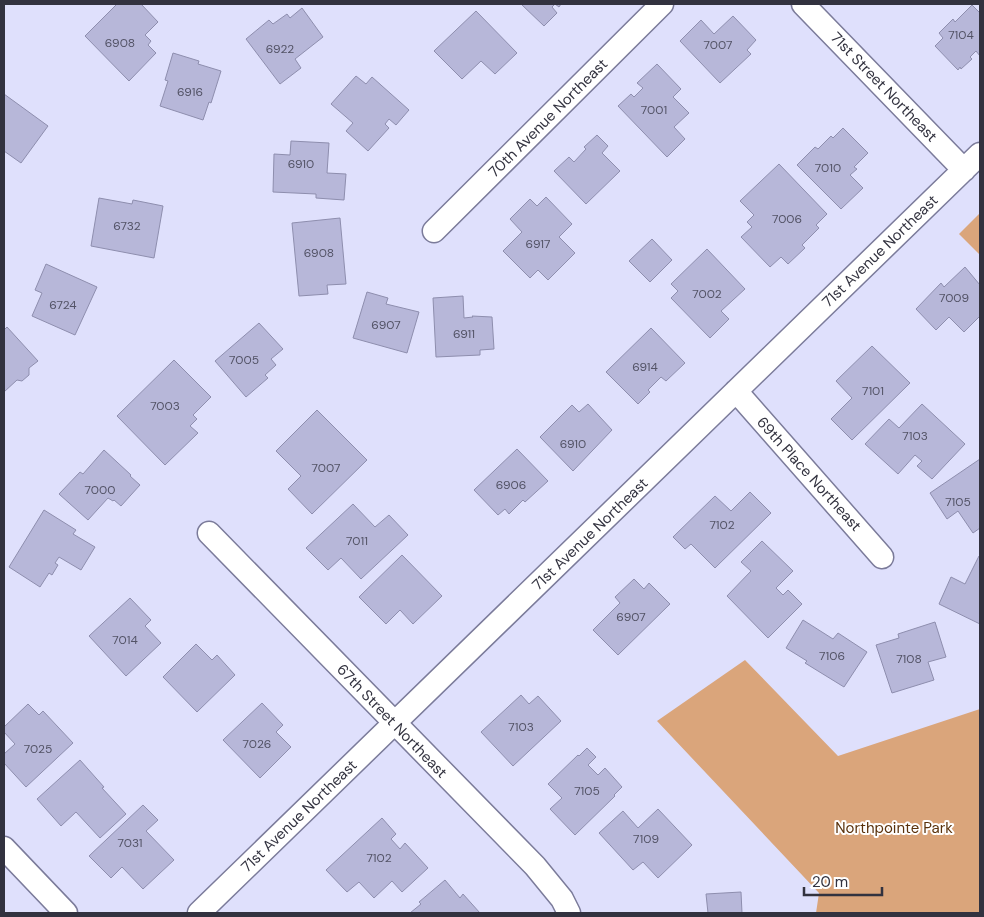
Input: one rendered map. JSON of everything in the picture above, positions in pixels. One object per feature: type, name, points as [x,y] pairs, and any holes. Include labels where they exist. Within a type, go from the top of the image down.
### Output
[{"type":"street","name":"70th Avenue Northeast","points":[[434,231],[662,4]]},
{"type":"street","name":"71st Street Northeast","points":[[803,4],[964,170]]},
{"type":"street","name":"71st Avenue Northeast","points":[[199,913],[980,154]]},
{"type":"street","name":"69th Place Northeast","points":[[736,392],[882,557]]},
{"type":"street","name":"67th Street Northeast","points":[[209,533],[535,866],[562,899],[569,913]]},
{"type":"street","points":[[4,848],[66,913]]},
{"type":"green space","points":[[980,213],[980,255],[959,234]]},
{"type":"green space","name":"Northpointe Park","points":[[745,660],[838,756],[980,709],[980,913],[816,913],[819,893],[657,721]]},
{"type":"building","points":[[117,4],[141,4],[158,22],[145,35],[151,41],[148,45],[156,53],[129,81],[85,36]]},
{"type":"building","points":[[521,4],[555,4],[552,7],[557,13],[544,26]]},
{"type":"building","points":[[972,5],[980,13],[980,56],[976,51],[970,57],[972,59],[958,70],[935,46],[943,38],[939,33],[953,19],[955,22]]},
{"type":"building","points":[[302,8],[323,37],[295,59],[301,68],[280,84],[246,39],[269,20],[273,24],[287,14],[290,18]]},
{"type":"building","points":[[476,11],[517,53],[495,74],[481,61],[462,79],[434,51]]},
{"type":"building","points":[[733,16],[756,40],[747,50],[751,54],[720,83],[680,41],[701,20],[714,34]]},
{"type":"building","points":[[173,53],[199,61],[198,64],[221,71],[211,103],[209,102],[203,120],[160,106],[168,81],[165,80]]},
{"type":"building","points":[[657,64],[681,89],[673,97],[689,113],[674,127],[685,139],[667,157],[618,106],[631,94],[634,97],[643,88],[637,83]]},
{"type":"building","points":[[356,76],[366,84],[372,77],[409,110],[396,125],[389,119],[385,124],[389,128],[368,151],[346,131],[353,123],[331,104]]},
{"type":"building","points":[[4,94],[48,126],[21,163],[4,151]]},
{"type":"building","points":[[843,128],[868,153],[854,167],[857,169],[850,175],[863,188],[841,209],[797,165],[815,147],[818,149],[831,136],[833,138]]},
{"type":"building","points":[[597,135],[608,146],[602,153],[620,171],[586,204],[554,171],[569,157],[574,162],[586,149],[584,147]]},
{"type":"building","points":[[291,141],[329,143],[327,173],[346,174],[344,200],[316,198],[316,194],[273,192],[274,154],[290,155]]},
{"type":"building","points":[[779,164],[827,214],[816,225],[819,228],[802,245],[805,248],[788,264],[781,257],[770,267],[741,237],[752,227],[747,222],[754,215],[740,201]]},
{"type":"building","points":[[546,197],[572,224],[559,237],[575,253],[548,280],[538,270],[530,278],[503,251],[522,232],[510,219],[530,199],[537,206]]},
{"type":"building","points":[[99,198],[132,204],[133,200],[163,206],[154,258],[91,246]]},
{"type":"building","points":[[340,218],[346,284],[327,285],[328,294],[299,296],[292,223]]},
{"type":"building","points":[[652,239],[672,260],[650,282],[629,261]]},
{"type":"building","points":[[707,249],[745,289],[721,311],[729,319],[710,338],[671,298],[678,291],[671,284]]},
{"type":"building","points":[[46,264],[97,287],[75,335],[32,316],[42,293],[35,290]]},
{"type":"building","points":[[965,267],[980,285],[980,316],[964,332],[949,317],[936,330],[916,309],[941,283],[944,287]]},
{"type":"building","points":[[367,292],[388,298],[386,304],[419,312],[407,353],[353,338]]},
{"type":"building","points":[[463,296],[464,318],[472,316],[492,317],[494,349],[480,350],[480,355],[436,357],[433,298]]},
{"type":"building","points":[[259,323],[283,349],[271,359],[276,365],[265,375],[268,378],[246,397],[215,361]]},
{"type":"building","points":[[7,327],[38,361],[29,368],[29,375],[22,381],[17,380],[4,392],[4,330]]},
{"type":"building","points":[[651,328],[685,363],[666,381],[661,377],[638,404],[606,372]]},
{"type":"building","points":[[872,346],[910,383],[852,440],[831,419],[852,398],[836,381]]},
{"type":"building","points":[[174,360],[211,397],[193,415],[197,419],[190,426],[198,433],[165,465],[117,416]]},
{"type":"building","points":[[588,404],[612,430],[573,471],[540,437],[572,405],[579,412]]},
{"type":"building","points":[[922,404],[965,444],[932,479],[917,466],[922,461],[915,455],[898,474],[865,444],[889,419],[899,428]]},
{"type":"building","points":[[317,410],[367,460],[312,514],[288,489],[301,476],[276,451]]},
{"type":"building","points":[[517,449],[548,481],[525,502],[523,500],[509,514],[505,509],[498,515],[474,490]]},
{"type":"building","points":[[104,450],[140,485],[121,506],[108,498],[88,520],[59,494],[80,472],[83,474]]},
{"type":"building","points":[[980,459],[980,528],[973,533],[958,511],[947,519],[930,493]]},
{"type":"building","points":[[750,492],[771,513],[715,568],[691,544],[685,549],[673,537],[715,496],[731,511]]},
{"type":"building","points":[[353,504],[375,527],[389,515],[408,535],[361,579],[341,558],[328,570],[306,548]]},
{"type":"building","points":[[44,510],[76,530],[73,534],[95,547],[81,570],[59,557],[55,563],[58,565],[52,575],[49,573],[40,587],[9,567]]},
{"type":"building","points":[[762,541],[793,571],[776,588],[783,595],[788,590],[802,604],[768,638],[727,596],[751,571],[741,562]]},
{"type":"building","points":[[402,555],[442,596],[413,624],[400,610],[386,624],[359,597]]},
{"type":"building","points":[[979,556],[980,624],[939,604],[951,577],[965,584]]},
{"type":"building","points":[[634,579],[644,589],[649,583],[670,604],[618,655],[593,630],[620,603],[615,597]]},
{"type":"building","points":[[130,598],[151,620],[145,626],[161,643],[126,676],[89,636]]},
{"type":"building","points":[[803,620],[833,639],[838,633],[867,652],[844,687],[805,663],[807,661],[786,648]]},
{"type":"building","points":[[935,622],[946,657],[928,662],[934,680],[892,693],[876,645],[899,638],[898,634]]},
{"type":"building","points":[[196,644],[212,660],[217,655],[235,675],[197,712],[163,677]]},
{"type":"building","points":[[521,695],[529,704],[538,696],[561,721],[513,766],[481,732]]},
{"type":"building","points":[[262,703],[283,725],[276,732],[291,747],[260,778],[223,740]]},
{"type":"building","points":[[28,704],[39,715],[43,711],[73,743],[26,787],[4,763],[4,754],[15,744],[4,732],[4,727]]},
{"type":"building","points":[[587,748],[596,757],[588,765],[598,775],[605,768],[622,787],[575,835],[550,809],[562,798],[548,784]]},
{"type":"building","points":[[80,760],[126,814],[100,838],[76,812],[61,826],[37,799]]},
{"type":"building","points":[[143,805],[158,820],[146,831],[174,860],[143,889],[122,867],[111,878],[89,856]]},
{"type":"building","points":[[658,809],[692,845],[658,878],[643,862],[633,870],[599,833],[623,811],[638,828]]},
{"type":"building","points":[[382,818],[396,834],[391,839],[400,849],[405,843],[428,868],[402,892],[392,881],[374,898],[359,882],[347,892],[326,870]]},
{"type":"building","points":[[445,880],[460,898],[463,894],[480,913],[410,913],[421,904],[419,902]]},
{"type":"building","points":[[741,892],[742,913],[708,913],[706,894]]}]
